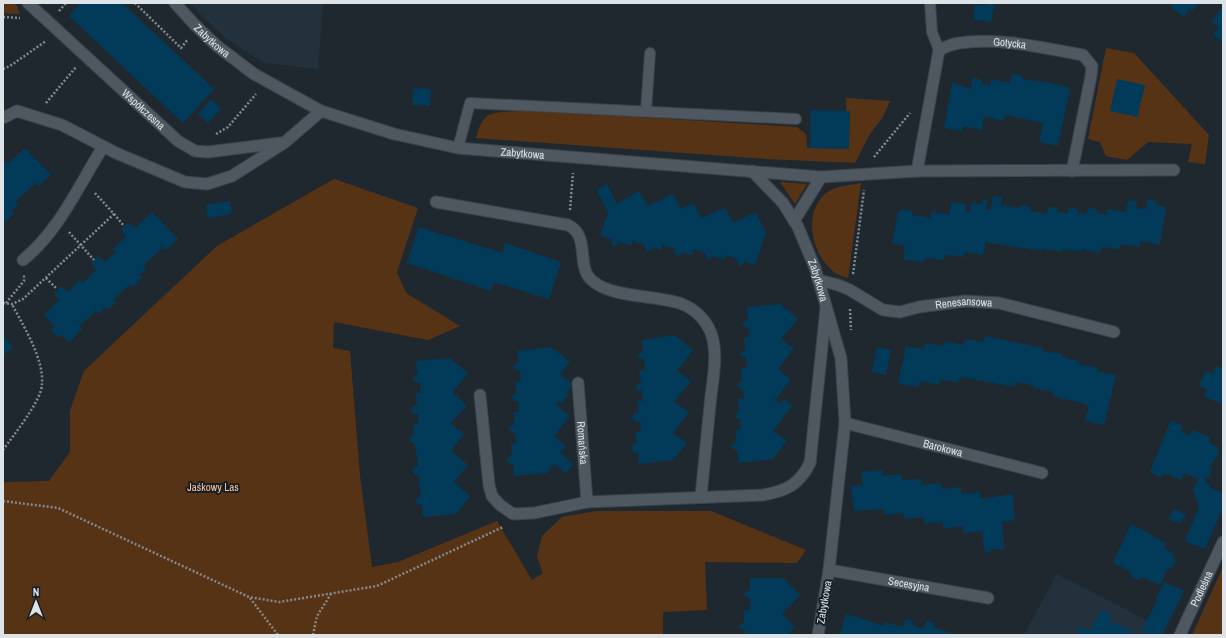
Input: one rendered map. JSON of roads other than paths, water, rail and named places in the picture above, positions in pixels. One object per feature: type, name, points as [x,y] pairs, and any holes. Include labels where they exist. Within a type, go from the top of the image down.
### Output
[{"type":"street","name":"Współczesna","points":[[28,3],[178,141],[195,152],[208,152],[284,143]]},
{"type":"street","name":"Zabytkowa","points":[[175,3],[216,46],[254,74],[321,111],[394,134],[458,148],[752,172],[783,203],[794,221],[815,268],[840,358],[845,423],[829,570],[818,635]]},
{"type":"street","name":"Gotycka","points":[[939,50],[958,43],[983,41],[1016,43],[1083,55],[1092,66],[1072,171]]},
{"type":"street","points":[[917,172],[939,50]]},
{"type":"street","points":[[3,118],[18,111],[62,125],[103,147],[185,182],[207,184],[232,176],[284,143],[321,111]]},
{"type":"street","points":[[23,260],[34,251],[57,222],[103,147]]},
{"type":"street","points":[[752,172],[821,177],[917,172],[1174,170]]},
{"type":"street","points":[[794,221],[821,177]]},
{"type":"street","points":[[436,202],[568,224],[579,233],[583,246],[584,265],[593,282],[606,289],[682,304],[695,312],[705,322],[711,334],[714,363],[700,496]]},
{"type":"street","name":"Renesansowa","points":[[818,280],[838,284],[883,310],[900,312],[919,307],[965,301],[999,303],[1114,332]]},
{"type":"street","name":"Zabytkowa","points":[[480,395],[489,485],[492,496],[500,505],[513,514],[534,513],[586,502],[763,494],[783,491],[806,473],[810,463],[826,308]]},
{"type":"street","name":"Romańska","points":[[578,382],[586,502]]},
{"type":"street","name":"Barokowa","points":[[845,423],[1042,473]]},
{"type":"street","name":"Podleśna","points":[[1180,635],[1223,542]]},
{"type":"street","name":"Secesyjna","points":[[829,570],[988,598]]},
{"type":"lane","points":[[930,3],[932,32],[939,50]]},
{"type":"lane","points":[[646,111],[650,53]]},
{"type":"lane","points":[[458,148],[470,103],[796,119]]},
{"type":"park label","name":"Jaśkowy Las","points":[[213,487]]}]
